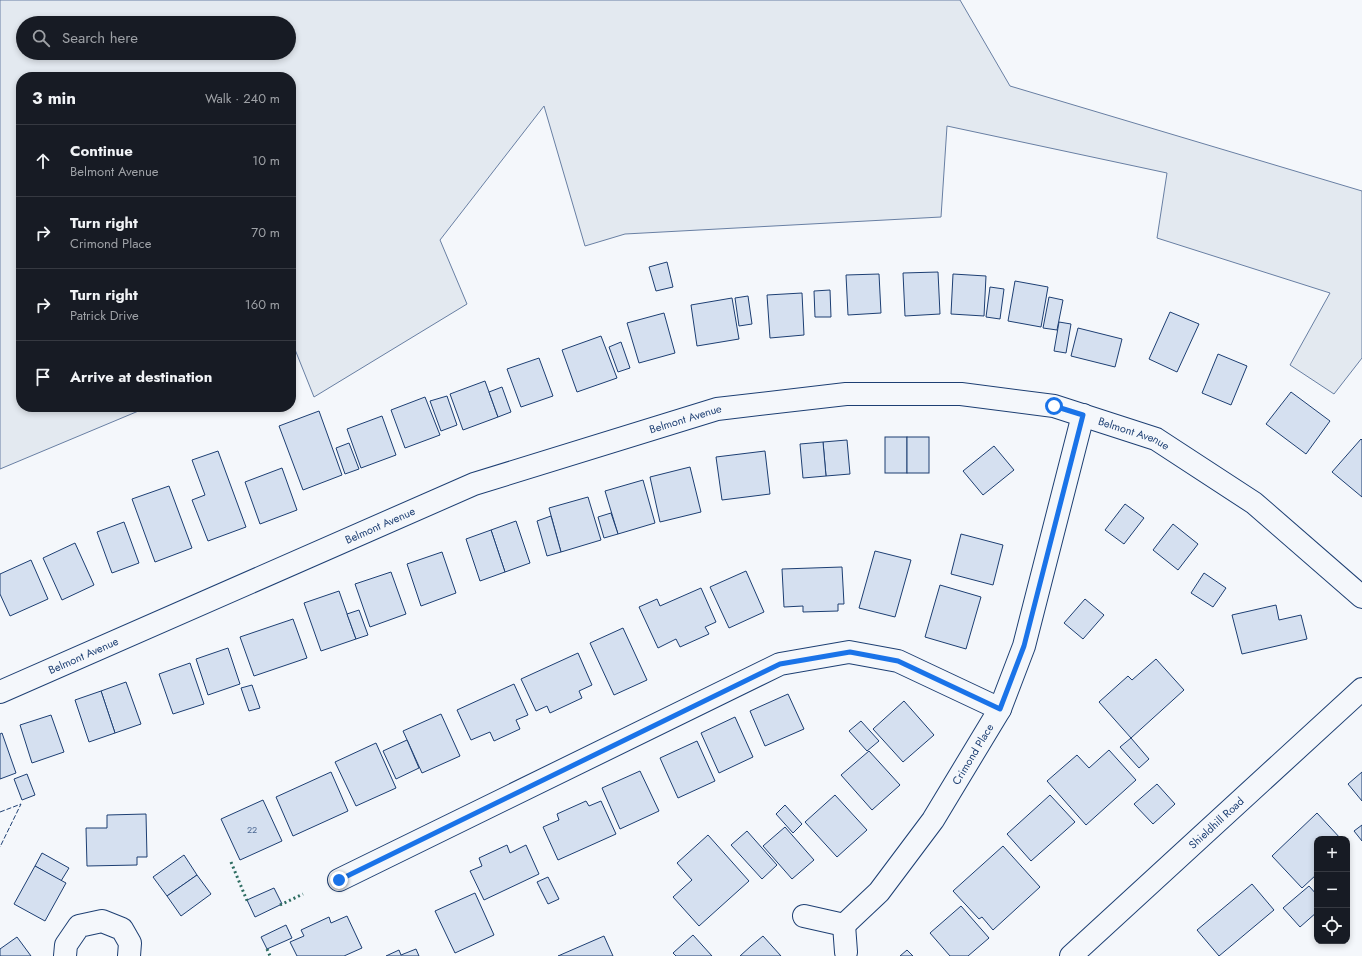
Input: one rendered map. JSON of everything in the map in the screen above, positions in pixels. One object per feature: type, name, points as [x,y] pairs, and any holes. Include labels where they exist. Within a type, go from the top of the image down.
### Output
[{"type":"street","name":"Belmont Avenue","points":[[0,692],[474,484],[717,409],[846,394],[961,394],[1054,406],[1156,439],[1254,503],[1362,598]]},
{"type":"street","name":"Crimond Place","points":[[844,925],[879,892],[933,820],[1000,709],[1024,646],[1083,415]]},
{"type":"street","points":[[339,880],[780,664],[850,652],[898,661],[1000,709]]},
{"type":"street","name":"Shieldhill Road","points":[[1071,956],[1362,689]]},
{"type":"street","points":[[804,916],[844,925],[846,952]]},
{"type":"street","points":[[65,956],[66,945],[79,926],[102,921],[122,929],[130,943],[129,956]]},
{"type":"shaded area","points":[[0,0],[960,0],[1010,86],[1362,191],[1362,358],[1334,394],[1290,365],[1330,293],[1157,238],[1167,173],[947,126],[941,217],[625,234],[585,246],[544,106],[440,240],[467,304],[314,397],[296,352],[296,72],[16,72],[16,412],[136,412],[0,469]]},
{"type":"building","points":[[667,262],[673,287],[656,291],[649,267]]},
{"type":"building","points":[[938,272],[940,314],[905,316],[903,273]]},
{"type":"building","points":[[879,274],[881,313],[848,315],[846,275]]},
{"type":"building","points":[[953,274],[986,276],[984,316],[951,314]]},
{"type":"building","points":[[1015,281],[1048,287],[1041,327],[1008,321]]},
{"type":"building","points":[[990,287],[1004,289],[1000,319],[986,317]]},
{"type":"building","points":[[830,290],[831,317],[815,317],[814,291]]},
{"type":"building","points":[[802,293],[804,335],[770,338],[767,295]]},
{"type":"building","points":[[748,296],[752,324],[739,326],[735,298]]},
{"type":"building","points":[[1049,297],[1063,300],[1057,330],[1043,328]]},
{"type":"building","points":[[732,298],[739,339],[697,346],[691,305]]},
{"type":"building","points":[[1170,312],[1199,324],[1177,372],[1149,359]]},
{"type":"building","points":[[664,313],[675,353],[639,363],[627,323]]},
{"type":"building","points":[[1059,322],[1071,324],[1066,353],[1054,351]]},
{"type":"building","points":[[1078,328],[1122,339],[1115,367],[1071,356]]},
{"type":"building","points":[[601,336],[617,378],[577,392],[562,350]]},
{"type":"building","points":[[621,342],[630,368],[618,372],[609,347]]},
{"type":"building","points":[[1218,354],[1247,366],[1231,405],[1202,393]]},
{"type":"building","points":[[539,358],[553,396],[521,407],[507,369]]},
{"type":"building","points":[[485,381],[498,417],[463,430],[450,394]]},
{"type":"building","points":[[502,387],[511,412],[498,417],[489,392]]},
{"type":"building","points":[[1291,392],[1330,421],[1306,454],[1266,424]]},
{"type":"building","points":[[447,396],[457,425],[441,431],[430,401]]},
{"type":"building","points":[[425,397],[440,435],[405,448],[391,410]]},
{"type":"building","points":[[319,411],[342,475],[303,490],[279,426]]},
{"type":"building","points":[[382,416],[396,455],[361,468],[347,429]]},
{"type":"building","points":[[885,437],[907,437],[907,473],[885,473]]},
{"type":"building","points":[[907,437],[929,437],[929,473],[907,473]]},
{"type":"building","points":[[1361,439],[1362,440],[1362,497],[1332,472]]},
{"type":"building","points":[[847,440],[850,474],[826,476],[823,442]]},
{"type":"building","points":[[823,442],[826,476],[803,478],[800,444]]},
{"type":"building","points":[[349,443],[359,469],[345,474],[336,448]]},
{"type":"building","points":[[994,446],[1014,470],[983,495],[963,471]]},
{"type":"building","points":[[218,451],[246,527],[208,541],[192,500],[205,495],[192,460]]},
{"type":"building","points":[[765,451],[770,494],[722,500],[716,457]]},
{"type":"building","points":[[690,467],[701,512],[660,522],[650,477]]},
{"type":"building","points":[[282,468],[297,510],[260,524],[245,482]]},
{"type":"building","points":[[643,480],[655,523],[618,534],[605,491]]},
{"type":"building","points":[[169,486],[192,548],[155,562],[132,499]]},
{"type":"building","points":[[588,497],[601,540],[561,552],[549,508]]},
{"type":"building","points":[[1125,504],[1144,518],[1124,544],[1105,530]]},
{"type":"building","points":[[611,513],[618,534],[604,538],[598,517]]},
{"type":"building","points":[[551,516],[561,552],[547,556],[537,521]]},
{"type":"building","points":[[516,521],[530,563],[505,572],[491,530]]},
{"type":"building","points":[[124,522],[139,563],[112,573],[97,532]]},
{"type":"building","points":[[1173,524],[1198,544],[1178,570],[1153,550]]},
{"type":"building","points":[[491,530],[505,572],[480,581],[466,539]]},
{"type":"building","points":[[961,534],[1003,545],[993,585],[951,574]]},
{"type":"building","points":[[75,543],[94,585],[62,600],[43,558]]},
{"type":"building","points":[[875,551],[911,560],[895,617],[859,608]]},
{"type":"building","points":[[442,552],[456,593],[421,606],[407,564]]},
{"type":"building","points":[[31,560],[48,599],[10,616],[0,594],[0,574]]},
{"type":"building","points":[[842,567],[844,604],[838,604],[838,611],[803,612],[803,606],[784,607],[782,569]]},
{"type":"building","points":[[746,571],[764,612],[729,628],[710,587]]},
{"type":"building","points":[[391,572],[406,614],[370,627],[355,584]]},
{"type":"building","points":[[1204,573],[1226,588],[1213,607],[1191,593]]},
{"type":"building","points":[[940,585],[981,597],[966,649],[925,637]]},
{"type":"building","points":[[701,588],[716,622],[705,627],[709,634],[680,647],[676,639],[658,648],[639,607],[657,599],[660,606]]},
{"type":"building","points":[[339,591],[356,639],[321,651],[304,603]]},
{"type":"building","points":[[1085,599],[1104,615],[1083,639],[1064,623]]},
{"type":"building","points":[[1276,605],[1279,620],[1301,615],[1307,639],[1242,654],[1232,615]]},
{"type":"building","points":[[359,610],[368,635],[356,639],[347,614]]},
{"type":"building","points":[[293,619],[307,658],[254,676],[240,637]]},
{"type":"building","points":[[623,628],[647,680],[614,695],[590,643]]},
{"type":"building","points":[[228,648],[240,684],[208,695],[196,659]]},
{"type":"building","points":[[578,653],[592,685],[579,691],[582,698],[550,713],[547,706],[536,711],[521,679]]},
{"type":"building","points":[[1156,659],[1184,690],[1131,738],[1099,702],[1128,676],[1132,680]]},
{"type":"building","points":[[190,663],[204,704],[173,714],[159,674]]},
{"type":"building","points":[[126,682],[141,724],[115,733],[101,691]]},
{"type":"building","points":[[514,684],[528,715],[516,720],[520,729],[494,741],[490,732],[471,740],[457,710]]},
{"type":"building","points":[[252,685],[260,708],[249,711],[241,688]]},
{"type":"building","points":[[101,691],[115,733],[89,742],[75,700]]},
{"type":"building","points":[[788,694],[804,729],[765,746],[750,711]]},
{"type":"building","points":[[904,701],[934,735],[903,762],[873,729]]},
{"type":"building","points":[[441,714],[460,756],[422,773],[403,731]]},
{"type":"building","points":[[51,715],[64,752],[32,763],[20,725]]},
{"type":"building","points":[[735,717],[753,757],[719,773],[701,733]]},
{"type":"building","points":[[861,721],[879,741],[867,751],[849,731]]},
{"type":"building","points":[[2,733],[16,773],[0,779],[0,734]]},
{"type":"building","points":[[1131,738],[1149,759],[1139,768],[1120,747]]},
{"type":"building","points":[[407,740],[419,768],[396,779],[383,751]]},
{"type":"building","points":[[697,741],[715,781],[678,798],[660,758]]},
{"type":"building","points":[[376,743],[396,788],[356,806],[335,762]]},
{"type":"building","points":[[1109,750],[1136,780],[1086,825],[1047,781],[1077,755],[1089,768]]},
{"type":"building","points":[[869,751],[900,785],[872,810],[841,775]]},
{"type":"building","points":[[640,771],[659,811],[620,829],[602,788]]},
{"type":"building","points":[[331,772],[348,811],[293,836],[276,797]]},
{"type":"building","points":[[1362,772],[1362,801],[1348,784]]},
{"type":"building","points":[[27,774],[35,795],[22,800],[14,779]]},
{"type":"building","points":[[1157,784],[1175,804],[1153,824],[1134,804]]},
{"type":"building","points":[[835,795],[867,830],[837,857],[805,822]]},
{"type":"building","points":[[1050,795],[1075,822],[1031,861],[1007,834]]},
{"type":"building","points":[[263,800],[282,841],[240,860],[221,819]]},
{"type":"building","points":[[586,801],[589,806],[601,801],[616,834],[558,860],[543,827],[559,820],[557,814]]},
{"type":"building","points":[[785,805],[802,824],[793,833],[776,814]]},
{"type":"building","points":[[1317,813],[1338,836],[1314,836],[1314,877],[1302,888],[1272,856]]},
{"type":"building","points":[[146,814],[147,857],[137,857],[137,865],[87,866],[86,828],[107,828],[107,815]]},
{"type":"building","points":[[1362,825],[1362,841],[1354,831]]},
{"type":"building","points":[[785,827],[814,860],[792,879],[763,846]]},
{"type":"building","points":[[747,831],[777,865],[762,879],[731,845]]},
{"type":"building","points":[[708,835],[749,881],[699,926],[673,897],[692,880],[677,863]]},
{"type":"building","points":[[507,845],[510,853],[526,845],[539,874],[484,900],[470,871],[482,866],[479,858]]},
{"type":"building","points":[[1003,846],[1040,887],[993,930],[982,917],[979,919],[953,891]]},
{"type":"building","points":[[42,853],[69,868],[61,881],[35,866]]},
{"type":"building","points":[[184,855],[197,875],[167,896],[153,877]]},
{"type":"building","points":[[35,866],[66,883],[45,921],[14,904]]},
{"type":"building","points":[[197,875],[211,894],[181,916],[167,896]]},
{"type":"building","points":[[548,877],[559,899],[548,904],[537,882]]},
{"type":"building","points":[[1252,884],[1274,910],[1219,956],[1197,930]]},
{"type":"building","points":[[1309,886],[1314,892],[1314,915],[1300,927],[1283,908]]},
{"type":"building","points":[[274,888],[282,904],[255,917],[247,900]]},
{"type":"building","points":[[475,893],[494,935],[455,953],[435,911]]},
{"type":"building","points":[[961,906],[989,938],[968,956],[950,956],[930,933]]},
{"type":"building","points":[[347,916],[362,948],[344,956],[297,956],[290,942],[304,936],[301,930],[329,917],[331,923]]},
{"type":"building","points":[[286,925],[292,938],[267,949],[261,937]]},
{"type":"building","points":[[693,935],[712,956],[676,956],[673,953]]},
{"type":"building","points":[[604,936],[613,956],[558,956]]},
{"type":"building","points":[[763,936],[781,956],[740,956],[751,946]]},
{"type":"building","points":[[17,937],[31,956],[0,956],[0,949]]},
{"type":"building","points":[[416,949],[419,956],[386,956],[399,950],[401,955]]},
{"type":"building","points":[[907,950],[913,956],[900,956]]},
{"type":"hedge","points":[[231,862],[248,903]]},
{"type":"hedge","points":[[280,905],[303,894]]},
{"type":"hedge","points":[[267,949],[270,956]]},
{"type":"fence","points":[[0,812],[21,804],[0,847]]},
{"type":"route","points":[[339,880],[780,664],[850,652],[898,661],[1000,709],[1024,646],[1083,415],[1054,406]]}]
